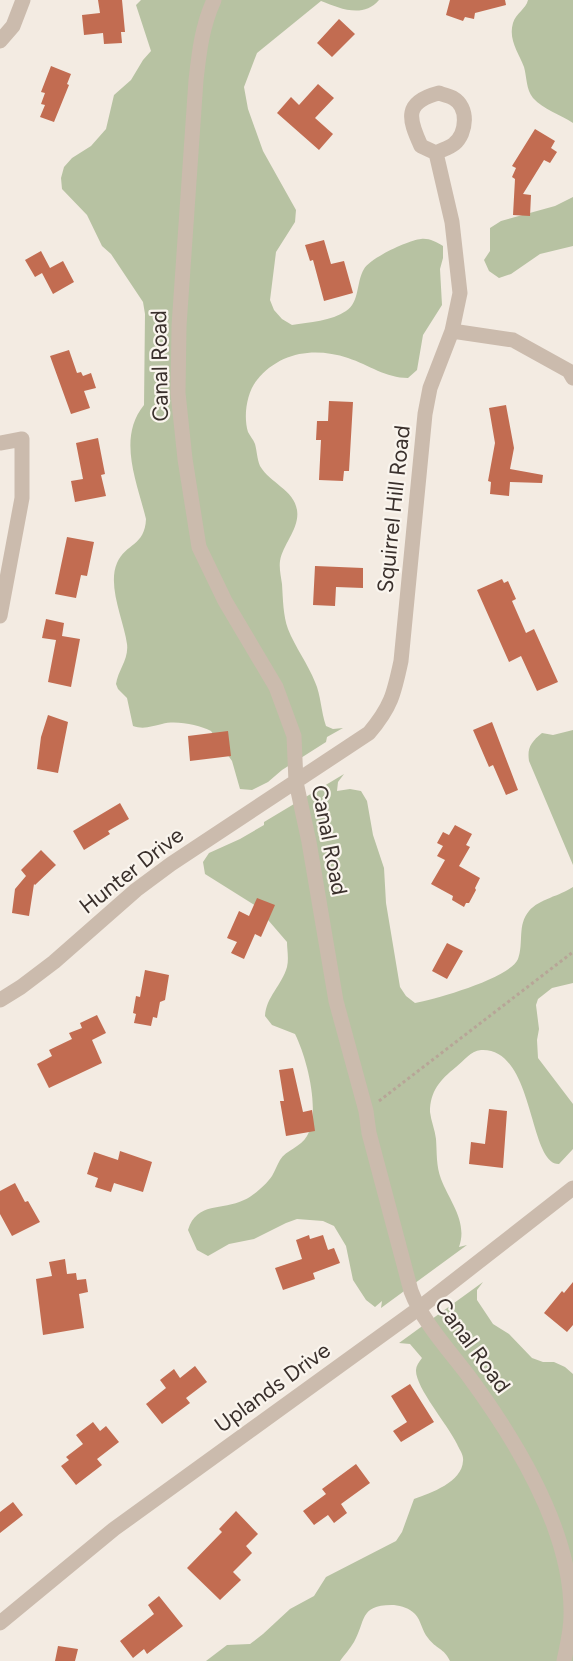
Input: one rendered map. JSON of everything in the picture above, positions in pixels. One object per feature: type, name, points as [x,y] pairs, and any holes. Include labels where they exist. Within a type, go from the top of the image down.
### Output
[{"type":"street","points":[[0,41],[13,26],[23,0]]},
{"type":"street","name":"Canal Road","points":[[214,0],[200,41],[178,326],[178,393],[185,459],[199,548],[225,601],[276,687],[294,736],[296,782],[309,842],[336,1001],[411,1292],[418,1309],[485,1398],[535,1483],[555,1529],[566,1564],[570,1589],[571,1616],[564,1661]]},
{"type":"street","name":"Squirrel Hill Road","points":[[296,782],[369,732],[383,716],[393,698],[401,661],[425,414],[430,388],[452,331],[460,293],[452,222],[436,153]]},
{"type":"street","points":[[452,331],[513,340],[570,371],[573,378]]},
{"type":"street","points":[[0,443],[22,439],[22,498],[0,616]]},
{"type":"street","name":"Hunter Drive","points":[[0,1000],[54,962],[135,890],[219,831],[296,782]]},
{"type":"street","name":"Uplands Drive","points":[[0,1623],[114,1529],[418,1309],[573,1188]]},
{"type":"path","points":[[366,1111],[573,952]]},
{"type":"green space","points":[[141,0],[379,0],[373,6],[358,11],[343,9],[321,1],[257,53],[244,87],[248,109],[263,151],[296,210],[295,222],[276,252],[270,300],[274,310],[282,319],[292,325],[334,317],[346,311],[354,302],[364,269],[374,260],[390,250],[415,240],[427,239],[443,246],[440,269],[442,305],[423,335],[417,370],[408,378],[385,374],[356,361],[335,355],[298,354],[276,363],[266,371],[257,380],[248,398],[246,412],[248,432],[255,444],[260,466],[287,492],[297,510],[294,530],[280,561],[286,624],[317,687],[326,726],[333,729],[343,728],[327,737],[326,742],[282,770],[268,782],[252,790],[240,789],[232,761],[211,731],[180,723],[144,728],[133,726],[127,698],[116,684],[125,660],[127,644],[115,593],[114,572],[121,556],[139,540],[145,528],[146,519],[134,475],[130,446],[136,418],[144,405],[145,314],[143,302],[111,254],[102,246],[87,215],[62,189],[61,178],[64,167],[72,158],[91,146],[106,129],[114,95],[131,80],[151,51],[136,5]]},
{"type":"green space","points":[[528,0],[573,0],[573,123],[542,105],[533,98],[529,91],[524,67],[512,35],[514,20]]},
{"type":"green space","points":[[573,197],[573,246],[540,254],[511,274],[499,278],[489,271],[484,260],[490,251],[490,228],[501,221],[555,206]]},
{"type":"green space","points":[[573,730],[573,865],[529,761],[529,752],[535,739],[542,733],[553,735]]},
{"type":"green space","points":[[344,774],[338,782],[337,791],[350,789],[361,791],[367,801],[373,835],[384,868],[386,903],[400,987],[415,1003],[471,987],[512,966],[518,959],[525,916],[538,903],[573,887],[573,983],[552,988],[538,999],[536,1005],[539,1029],[538,1058],[573,1104],[573,1149],[559,1164],[549,1159],[541,1146],[521,1085],[512,1067],[499,1054],[481,1050],[467,1057],[437,1086],[430,1105],[430,1112],[439,1174],[460,1221],[459,1247],[467,1245],[381,1308],[382,1301],[375,1307],[366,1300],[353,1280],[346,1246],[334,1226],[323,1221],[297,1219],[254,1239],[229,1244],[208,1256],[197,1250],[188,1230],[197,1215],[211,1208],[244,1200],[263,1186],[283,1157],[307,1136],[313,1113],[311,1085],[300,1044],[295,1034],[272,1025],[265,1016],[268,1003],[287,967],[287,942],[256,906],[205,874],[203,862],[209,853],[264,825],[264,822]]},
{"type":"green space","points":[[483,1282],[477,1290],[477,1300],[493,1324],[509,1334],[532,1358],[543,1362],[554,1362],[573,1374],[573,1661],[450,1661],[445,1653],[428,1638],[415,1614],[405,1608],[383,1605],[375,1607],[365,1615],[354,1642],[340,1661],[206,1661],[227,1645],[250,1644],[290,1609],[314,1596],[326,1577],[396,1541],[402,1532],[414,1499],[444,1486],[457,1475],[463,1457],[417,1377],[417,1366],[422,1358],[410,1344],[399,1343]]},
{"type":"building","points":[[98,0],[122,0],[125,32],[121,32],[122,43],[104,44],[103,33],[84,35],[82,15],[100,13]]},
{"type":"building","points":[[450,0],[505,0],[506,5],[475,13],[474,19],[465,17],[463,21],[446,15]]},
{"type":"building","points":[[339,19],[355,34],[332,57],[317,43]]},
{"type":"building","points":[[51,66],[71,74],[54,122],[40,117],[45,105],[41,104],[45,93],[41,92]]},
{"type":"building","points":[[318,84],[334,98],[315,118],[333,134],[319,150],[277,113],[291,97],[299,105]]},
{"type":"building","points":[[535,129],[555,141],[551,148],[557,152],[550,163],[544,160],[523,194],[531,195],[530,216],[513,215],[515,179],[512,177],[516,168],[512,166]]},
{"type":"building","points":[[324,240],[331,264],[344,261],[353,293],[324,301],[313,260],[310,261],[305,245]]},
{"type":"building","points":[[41,251],[50,268],[63,261],[74,282],[53,294],[42,273],[35,277],[25,260]]},
{"type":"building","points":[[69,350],[77,373],[81,372],[83,376],[91,373],[96,388],[84,391],[90,408],[71,414],[50,356]]},
{"type":"building","points":[[329,401],[353,402],[349,471],[344,471],[343,481],[319,480],[321,440],[316,440],[317,421],[328,421]]},
{"type":"building","points":[[506,405],[514,448],[510,469],[543,475],[542,483],[510,482],[509,496],[490,494],[491,482],[488,481],[495,443],[489,408]]},
{"type":"building","points":[[98,438],[105,474],[101,475],[106,496],[75,502],[71,481],[83,479],[76,443]]},
{"type":"building","points":[[67,537],[94,542],[87,576],[81,575],[76,598],[55,594]]},
{"type":"building","points":[[315,566],[363,568],[363,588],[336,587],[335,606],[313,605]]},
{"type":"building","points":[[502,579],[504,583],[508,581],[516,599],[512,601],[526,633],[534,629],[558,682],[537,691],[521,656],[509,662],[477,590]]},
{"type":"building","points":[[46,619],[64,623],[62,636],[80,639],[71,687],[48,682],[56,640],[42,638]]},
{"type":"building","points":[[48,715],[68,722],[58,773],[37,769],[41,737]]},
{"type":"building","points":[[492,722],[518,790],[506,795],[493,765],[489,767],[473,730]]},
{"type":"building","points":[[228,731],[231,756],[190,761],[188,736]]},
{"type":"building","points":[[120,803],[129,819],[108,831],[110,834],[84,850],[73,831]]},
{"type":"building","points":[[455,825],[472,834],[466,845],[470,847],[459,866],[480,878],[469,903],[466,903],[464,907],[452,900],[453,896],[431,884],[445,860],[437,856],[443,846],[437,843],[443,832],[449,835]]},
{"type":"building","points":[[41,850],[56,865],[34,884],[29,916],[12,913],[15,889],[26,876],[21,870]]},
{"type":"building","points":[[257,898],[275,905],[261,937],[255,934],[244,959],[231,953],[237,942],[227,938],[239,911],[249,916]]},
{"type":"building","points":[[447,943],[463,951],[447,979],[432,971]]},
{"type":"building","points":[[145,970],[169,975],[165,1000],[160,1002],[157,1018],[153,1017],[151,1026],[134,1023],[136,996],[140,997]]},
{"type":"building","points":[[97,1015],[106,1033],[92,1040],[102,1063],[49,1088],[37,1064],[52,1056],[49,1050],[72,1039],[69,1033],[82,1028],[80,1023]]},
{"type":"building","points":[[293,1068],[303,1112],[312,1110],[315,1131],[286,1136],[280,1101],[284,1101],[279,1070]]},
{"type":"building","points":[[489,1109],[507,1111],[503,1168],[469,1164],[471,1142],[485,1144]]},
{"type":"building","points":[[120,1151],[152,1162],[143,1192],[114,1183],[111,1192],[95,1187],[98,1178],[87,1174],[94,1152],[118,1160]]},
{"type":"building","points":[[15,1183],[25,1202],[28,1201],[40,1222],[12,1236],[0,1214],[0,1191]]},
{"type":"building","points":[[309,1235],[310,1239],[323,1235],[328,1250],[334,1248],[340,1263],[313,1273],[315,1279],[283,1290],[275,1268],[302,1259],[296,1240]]},
{"type":"building","points":[[65,1259],[67,1274],[76,1273],[77,1280],[86,1279],[88,1292],[79,1294],[84,1328],[43,1335],[36,1279],[52,1276],[49,1262]]},
{"type":"building","points":[[573,1282],[573,1325],[567,1332],[544,1313],[562,1291],[564,1293]]},
{"type":"building","points":[[195,1366],[207,1382],[186,1398],[190,1403],[162,1424],[146,1404],[166,1388],[160,1380],[174,1369],[180,1378]]},
{"type":"building","points":[[410,1384],[434,1422],[401,1442],[393,1431],[407,1422],[391,1396]]},
{"type":"building","points":[[93,1422],[100,1431],[106,1426],[119,1442],[97,1459],[102,1465],[76,1485],[61,1466],[69,1460],[66,1457],[83,1444],[76,1435]]},
{"type":"building","points":[[356,1464],[370,1483],[341,1504],[347,1513],[334,1523],[328,1515],[314,1525],[303,1511],[326,1494],[322,1489]]},
{"type":"building","points":[[13,1502],[23,1515],[0,1533],[0,1512]]},
{"type":"building","points":[[236,1511],[258,1534],[246,1546],[252,1553],[233,1572],[241,1580],[220,1600],[187,1568],[222,1532],[219,1529]]},
{"type":"building","points":[[159,1596],[183,1626],[147,1654],[144,1649],[133,1658],[120,1641],[154,1614],[148,1605]]},
{"type":"building","points":[[58,1646],[78,1649],[75,1661],[55,1661]]}]
